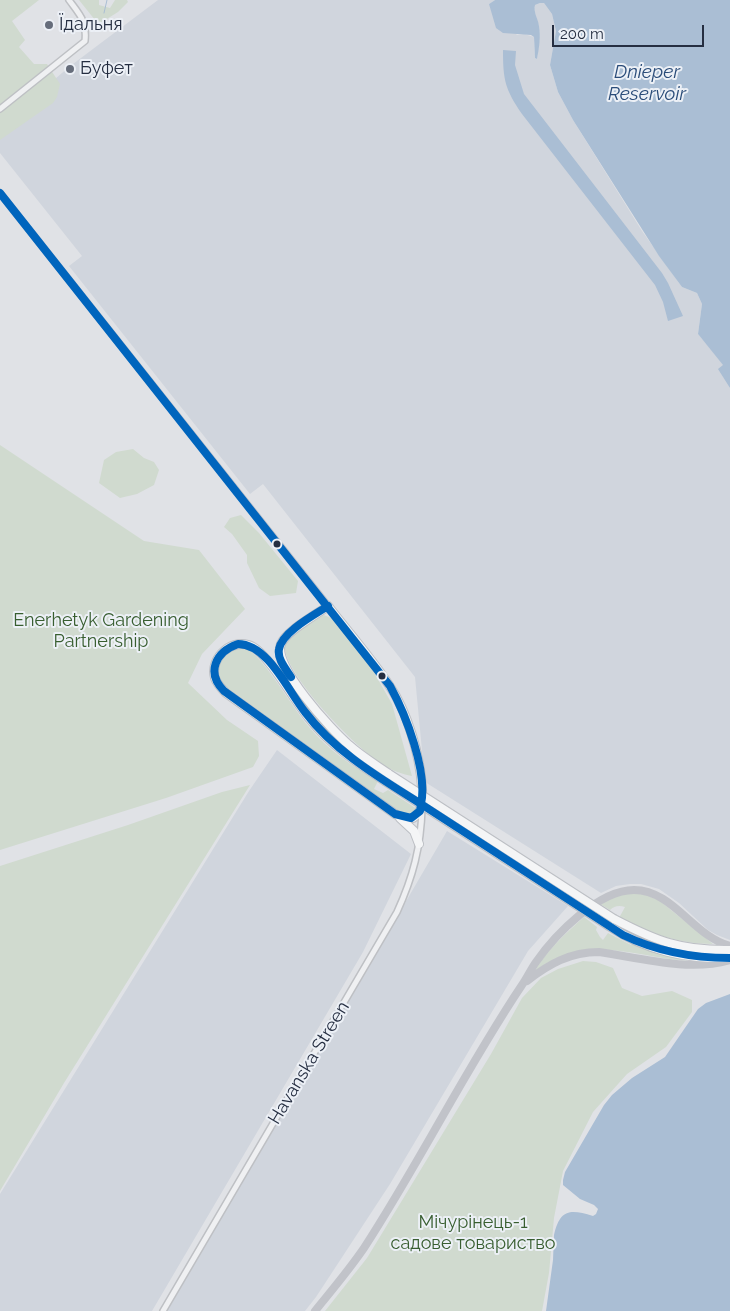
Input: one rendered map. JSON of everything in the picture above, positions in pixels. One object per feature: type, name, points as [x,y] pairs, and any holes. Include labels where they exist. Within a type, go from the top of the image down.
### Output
[{"type":"main road","points":[[0,192],[390,686],[401,707],[413,739],[420,769],[423,803],[420,812],[413,818],[403,818],[395,814]]},
{"type":"main road","points":[[328,606],[285,637],[279,649],[280,657],[286,670],[328,725],[387,778]]},
{"type":"main road","points":[[419,844],[414,831],[395,814],[241,704],[219,686],[215,679],[215,668],[216,661],[224,651],[236,644],[243,644],[249,645],[261,653],[309,718],[330,741],[355,761],[387,778],[642,944],[689,957],[730,959]]},
{"type":"main road","points":[[315,1311],[363,1249],[536,962],[573,922],[600,900],[622,892],[640,890],[655,894],[705,934],[720,943],[730,946]]},
{"type":"main road","points":[[612,923],[664,942],[692,948],[730,950]]},
{"type":"main road","points":[[523,984],[547,966],[567,957],[588,952],[682,964],[706,964],[730,959]]},
{"type":"street","points":[[0,109],[85,41],[84,19],[69,0]]},
{"type":"street","name":"Havanska Streen","points":[[163,1311],[397,912],[412,876],[419,844],[423,803]]},
{"type":"shaded area","points":[[158,0],[495,0],[489,4],[517,35],[524,34],[534,37],[535,58],[537,59],[540,35],[534,9],[535,5],[544,3],[552,14],[556,31],[550,65],[558,92],[573,120],[642,231],[682,287],[697,293],[702,304],[698,334],[724,365],[730,388],[730,940],[708,930],[679,903],[659,889],[641,884],[630,884],[616,886],[601,893],[425,782],[415,677],[263,484],[250,494],[69,266],[82,256],[0,153],[0,126],[69,67]]},
{"type":"shaded area","points":[[277,750],[411,854],[363,952],[152,1311],[0,1311],[0,1194],[249,791]]},
{"type":"shaded area","points":[[447,831],[568,906],[528,951],[390,1184],[305,1311],[167,1311]]},
{"type":"green space","points":[[0,0],[39,0],[12,21],[25,40],[19,47],[34,64],[47,64],[60,84],[57,97],[53,103],[0,140]]},
{"type":"green space","points":[[79,0],[99,0],[99,5],[110,8],[115,0],[127,0],[128,2],[118,12],[102,22],[95,20]]},
{"type":"green space","name":"Enerhetyk Gardening Partnership","points":[[0,445],[144,541],[199,550],[245,609],[202,654],[188,683],[227,720],[258,741],[259,756],[253,767],[166,798],[0,850]]},
{"type":"green space","points":[[133,449],[144,458],[154,462],[159,470],[154,485],[137,494],[120,498],[99,483],[104,460],[116,452]]},
{"type":"green space","points":[[241,515],[259,533],[298,581],[296,593],[270,596],[259,588],[247,563],[247,555],[232,534],[224,527],[230,518]]},
{"type":"green space","points":[[324,615],[331,618],[371,667],[392,704],[412,776],[386,767],[357,744],[323,709],[295,672],[287,656],[285,644],[306,626]]},
{"type":"green space","points":[[244,647],[252,652],[269,671],[302,718],[324,743],[378,781],[374,789],[383,793],[388,790],[417,809],[412,814],[401,813],[223,685],[219,671],[222,660],[231,652]]},
{"type":"green space","points":[[250,785],[64,1083],[0,1191],[0,866],[128,825],[222,792]]},
{"type":"green space","points":[[629,893],[645,894],[660,901],[713,944],[676,940],[653,933],[619,918],[625,907],[617,906],[610,910],[600,904],[610,897]]},
{"type":"green space","points":[[584,917],[597,927],[596,930],[603,940],[608,933],[631,945],[688,961],[628,952],[591,950],[572,953],[553,960],[534,972],[551,949]]},
{"type":"green space","points":[[618,927],[676,949],[730,954],[715,955],[672,950],[644,941]]},
{"type":"green space","name":"Мічурінець-1 садове товариство","points":[[583,961],[596,962],[613,968],[622,988],[642,996],[672,991],[692,1000],[692,1012],[666,1047],[627,1074],[593,1112],[563,1171],[554,1218],[549,1273],[542,1311],[325,1311],[367,1258],[491,1054],[522,998],[541,978],[558,969]]},
{"type":"water","name":"Dnieper Reservoir","points":[[495,0],[730,0],[730,388],[718,369],[723,365],[698,334],[702,304],[697,293],[682,287],[659,256],[573,120],[558,92],[550,65],[556,31],[552,14],[544,3],[535,5],[540,34],[537,59],[535,58],[534,37],[531,35],[503,33],[496,28],[489,4]]},
{"type":"water","points":[[503,50],[516,51],[515,65],[524,94],[662,273],[683,316],[668,321],[663,302],[655,285],[522,114],[506,84]]},
{"type":"water","points":[[730,994],[730,1311],[546,1311],[553,1260],[554,1235],[559,1220],[567,1213],[572,1212],[593,1216],[598,1209],[594,1205],[580,1199],[563,1185],[565,1172],[604,1105],[612,1095],[632,1078],[665,1057],[698,1009],[706,1003]]},
{"type":"waterway","points":[[104,13],[107,0]]},
{"type":"transit line","points":[[0,193],[390,686],[403,712],[414,744],[421,776],[421,804]]},
{"type":"transit line","points":[[291,677],[279,656],[281,643],[299,624],[328,606]]},
{"type":"transit line","points":[[238,644],[249,646],[268,660],[305,712],[330,740],[359,763],[421,804],[420,811],[411,818],[395,814],[224,691],[218,684],[214,670],[224,652],[238,644]]},
{"type":"transit line","points":[[421,804],[623,935],[649,946],[675,953],[702,957],[730,958]]},
{"type":"place","name":"Їдальня","points":[[49,25]]},
{"type":"place","name":"Буфет","points":[[70,69]]}]
